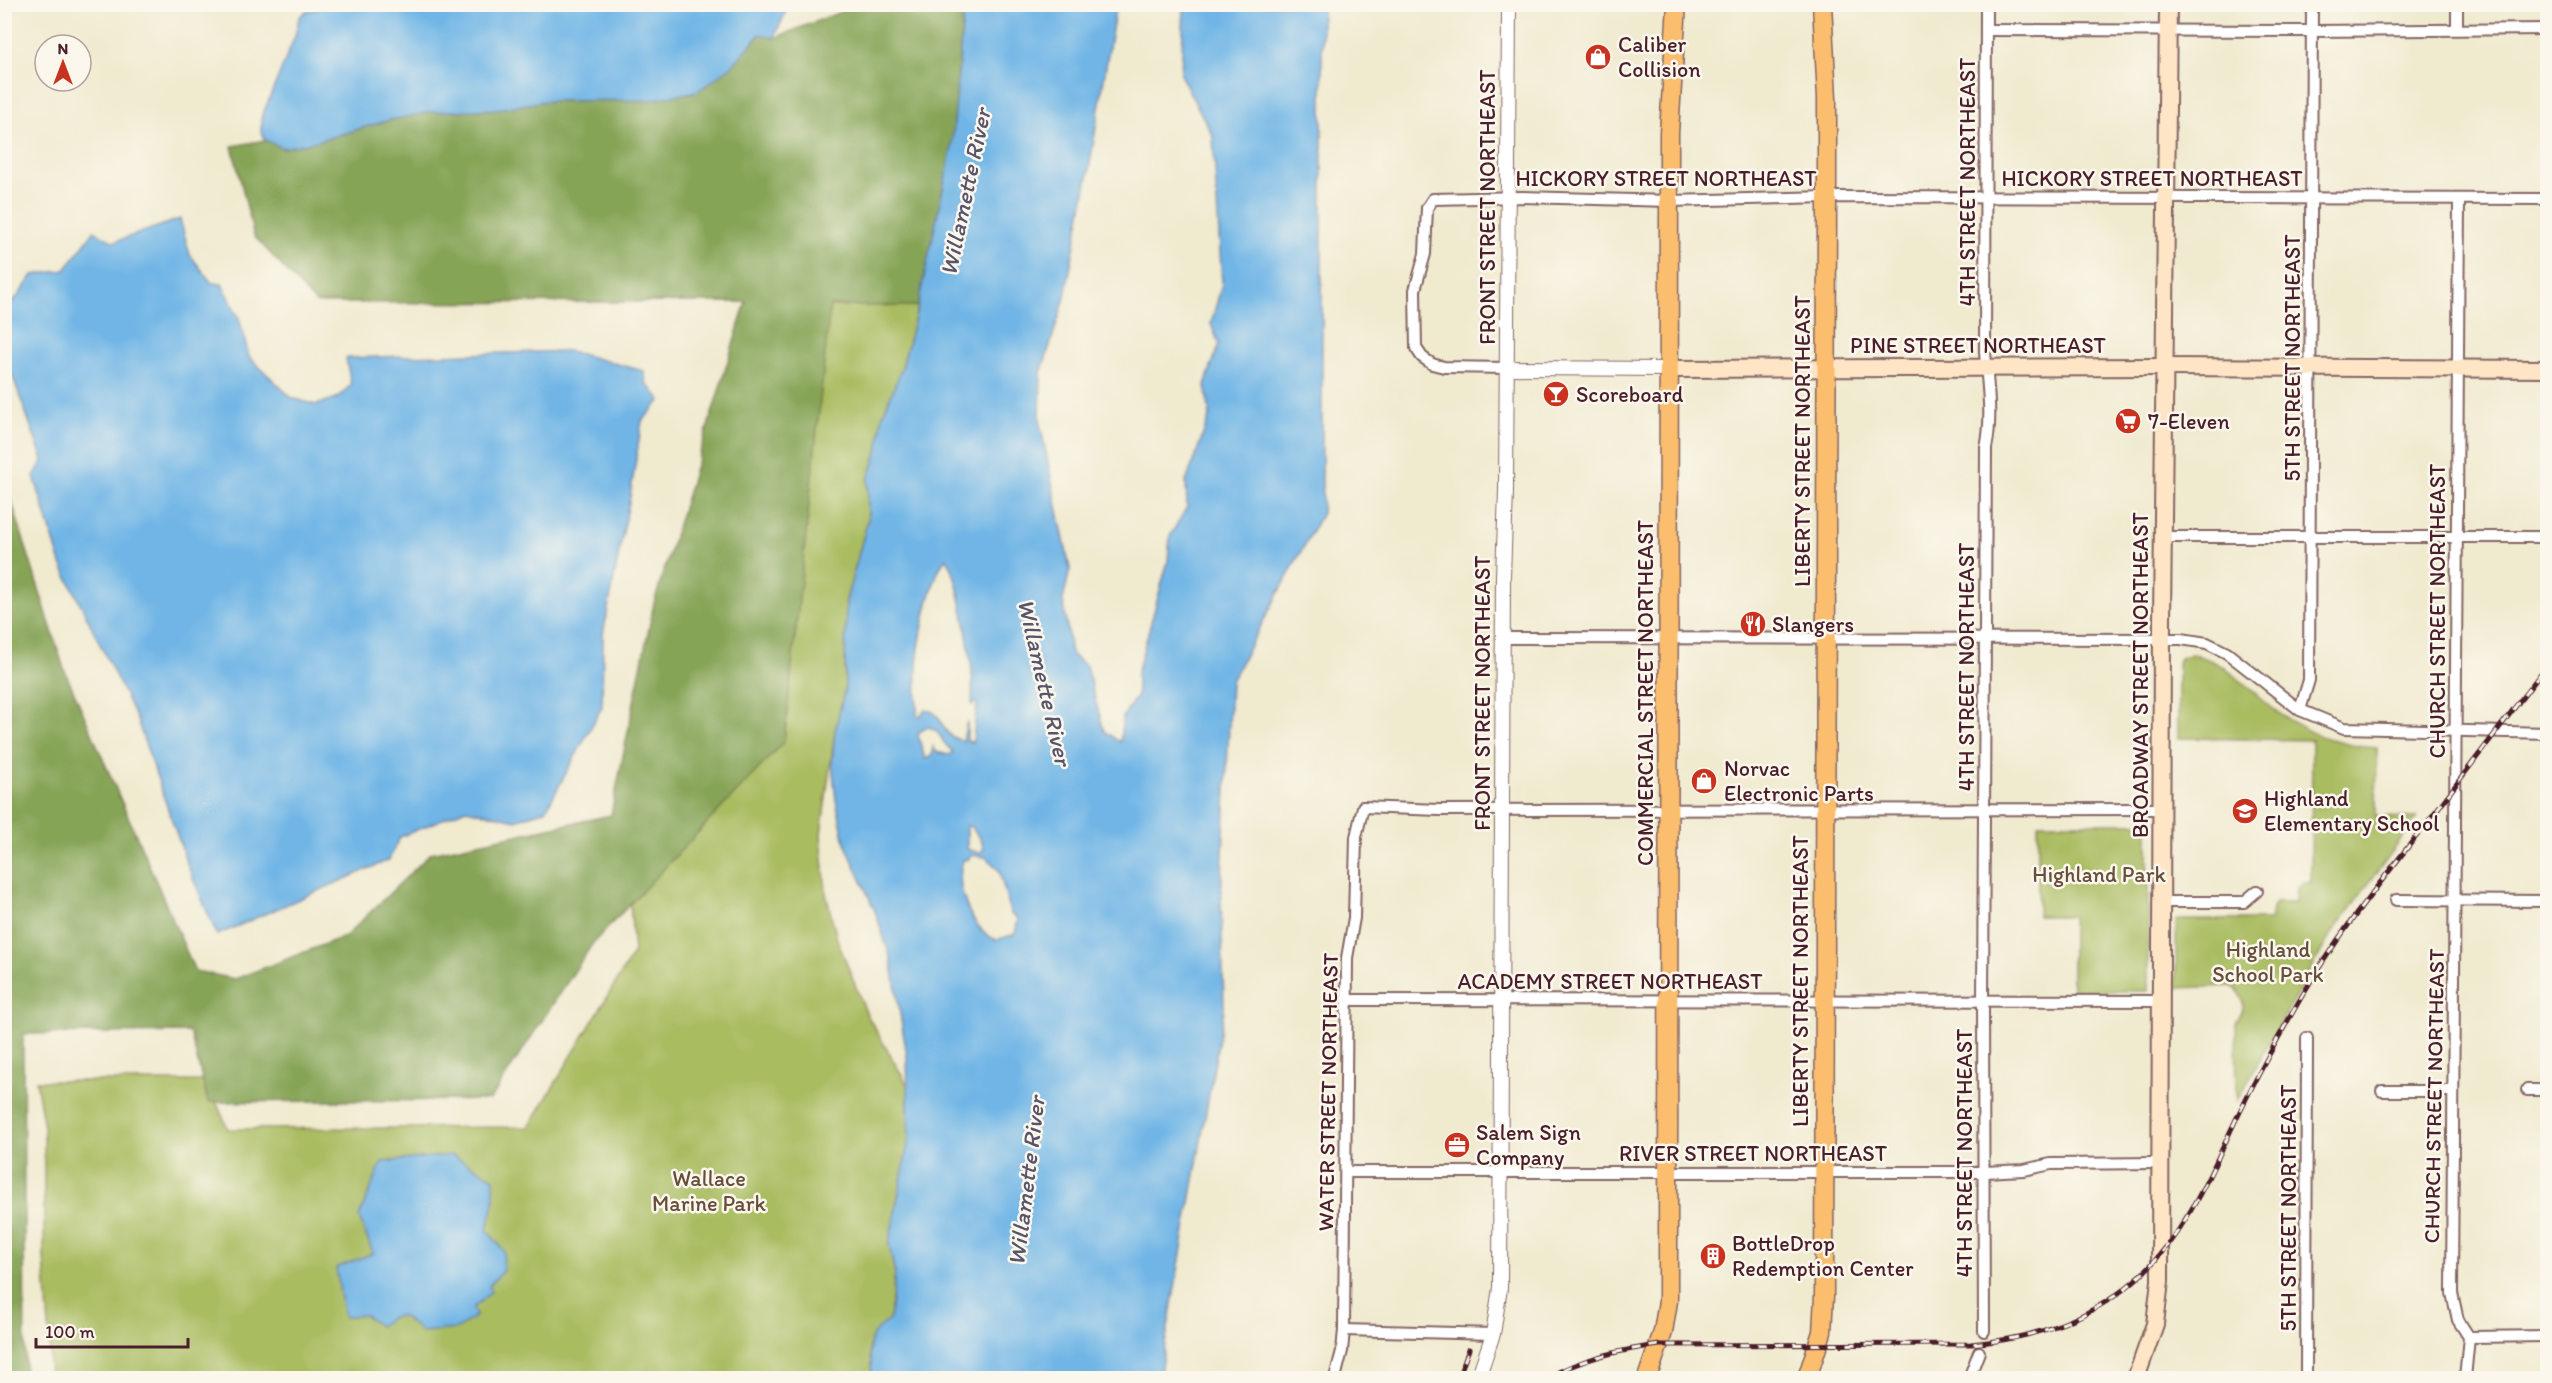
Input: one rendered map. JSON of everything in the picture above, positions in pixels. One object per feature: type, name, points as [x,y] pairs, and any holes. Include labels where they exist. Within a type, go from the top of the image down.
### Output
[{"type":"highway","name":"COMMERCIAL STREET NORTHEAST","points":[[1647,1378],[1663,1332],[1668,1302],[1670,133],[1677,4]]},
{"type":"highway","name":"LIBERTY STREET NORTHEAST","points":[[1807,1378],[1822,1332],[1824,1172],[1827,98],[1822,4]]},
{"type":"main road","name":"BROADWAY STREET NORTHEAST","points":[[2136,1378],[2151,1340],[2159,1304],[2168,4]]},
{"type":"main road","name":"PINE STREET NORTHEAST","points":[[1669,369],[1986,367],[2547,369]]},
{"type":"street","name":"FRONT STREET NORTHEAST","points":[[1478,1378],[1493,1334],[1500,1288],[1509,4]]},
{"type":"street","name":"4TH STREET NORTHEAST","points":[[1984,1331],[1986,448],[1989,435],[1989,381],[1986,367],[1986,4]]},
{"type":"street","name":"5TH STREET NORTHEAST","points":[[2300,710],[2309,680],[2313,198],[2312,4]]},
{"type":"street","points":[[2457,4],[2457,29]]},
{"type":"street","points":[[1987,30],[2547,29]]},
{"type":"street","name":"HICKORY STREET NORTHEAST","points":[[1416,348],[1415,290],[1425,254],[1427,208],[1433,199],[1670,201],[1827,197],[2547,199]]},
{"type":"street","name":"CHURCH STREET NORTHEAST","points":[[2459,199],[2452,1293],[2458,1320],[2469,1337]]},
{"type":"street","name":"PINE STREET NORTHEAST","points":[[1416,348],[1422,357],[1432,364],[1444,367],[1669,369]]},
{"type":"street","points":[[2163,537],[2310,539],[2547,537]]},
{"type":"street","points":[[1503,638],[2162,638],[2192,640],[2227,653],[2276,694],[2300,710],[2344,728],[2547,733]]},
{"type":"street","name":"WATER STREET NORTHEAST","points":[[1335,1378],[1342,1351],[1344,1330],[1347,958],[1354,918],[1356,837],[1363,807],[1503,809]]},
{"type":"street","points":[[1503,809],[2162,809]]},
{"type":"street","points":[[2162,902],[2244,902],[2257,891]]},
{"type":"street","points":[[2396,900],[2547,901]]},
{"type":"street","name":"ACADEMY STREET NORTHEAST","points":[[1347,1000],[2161,1001]]},
{"type":"street","name":"5TH STREET NORTHEAST","points":[[2306,1378],[2307,1038]]},
{"type":"street","points":[[2527,1090],[2547,1090]]},
{"type":"street","points":[[2382,1091],[2452,1091]]},
{"type":"street","name":"RIVER STREET NORTHEAST","points":[[1346,1172],[1984,1172],[2024,1170],[2051,1164],[2160,1163]]},
{"type":"street","points":[[1344,1330],[1493,1334]]},
{"type":"street","points":[[2465,1378],[2469,1337],[2547,1336]]},
{"type":"street","points":[[1969,1378],[1979,1352]]},
{"type":"green space","points":[[858,5],[964,5],[952,147],[918,306],[830,306],[784,742],[593,943],[490,1100],[208,1102],[190,1032],[23,1034],[25,1378],[4,1378],[4,477],[64,669],[195,971],[235,979],[346,936],[431,853],[611,815],[654,603],[746,302],[316,303],[254,236],[232,146],[265,140],[283,148],[430,112],[498,109],[545,101],[650,100],[698,91],[752,44],[760,34],[774,38]]},
{"type":"green space","name":"Wallace Marine Park","points":[[830,305],[918,306],[902,368],[882,417],[879,447],[868,480],[868,520],[846,601],[845,688],[835,731],[821,834],[826,894],[837,939],[867,1015],[908,1086],[909,1139],[889,1244],[895,1274],[890,1319],[872,1338],[870,1352],[872,1378],[49,1378],[50,1342],[44,1258],[44,1127],[36,1081],[207,1081],[228,1129],[529,1127],[634,952],[623,817]]},
{"type":"green space","name":"Highland School Park","points":[[2191,654],[2203,657],[2224,668],[2283,716],[2307,730],[2348,744],[2377,748],[2376,817],[2417,818],[2330,936],[2237,1101],[2236,1023],[2243,1009],[2243,1001],[2237,990],[2231,986],[2176,988],[2176,920],[2271,920],[2275,903],[2296,903],[2297,888],[2303,882],[2311,882],[2312,740],[2178,738],[2178,663],[2180,658]]},
{"type":"green space","name":"Highland Park","points":[[2038,823],[2148,823],[2148,991],[2072,991],[2072,916],[2038,916]]},
{"type":"water","points":[[351,4],[789,5],[774,38],[760,34],[732,66],[698,91],[650,100],[545,101],[498,109],[430,112],[283,148],[265,140],[261,130],[263,114],[295,36],[299,18],[306,11]]},
{"type":"water","name":"Willamette River","points":[[964,5],[1116,5],[1088,176],[1064,301],[1041,373],[1040,424],[1070,569],[1063,600],[1071,654],[1086,666],[1104,731],[1120,742],[1123,716],[1137,696],[1137,673],[1168,561],[1170,536],[1187,507],[1186,482],[1210,415],[1205,385],[1219,344],[1211,324],[1222,284],[1213,136],[1181,76],[1184,5],[1322,5],[1322,513],[1231,681],[1221,898],[1224,1010],[1159,1378],[872,1378],[870,1344],[875,1332],[890,1319],[895,1274],[889,1244],[909,1139],[907,1056],[891,959],[875,911],[845,843],[836,800],[832,763],[835,731],[845,688],[846,601],[868,520],[868,480],[879,447],[882,417],[902,368],[918,306],[952,147]],"holes":[[[946,558],[955,578],[963,612],[972,672],[972,705],[975,702],[977,704],[973,742],[967,741],[967,721],[963,741],[949,734],[932,711],[925,710],[919,717],[917,715],[920,644],[930,594],[940,567]],[[928,727],[935,730],[953,752],[950,755],[936,752],[933,747],[932,756],[925,759],[919,732]],[[967,826],[970,826],[980,838],[984,848],[980,853],[967,849]],[[970,855],[986,857],[999,870],[1011,914],[1018,918],[1015,934],[996,940],[987,934],[972,917],[966,906],[961,882],[963,860],[969,859]]]},
{"type":"water","points":[[180,219],[190,255],[212,283],[222,284],[239,318],[249,357],[292,398],[316,405],[337,398],[351,385],[346,358],[569,351],[644,371],[646,383],[661,400],[642,421],[630,497],[603,634],[602,707],[546,810],[516,820],[466,809],[400,837],[389,860],[217,935],[189,869],[137,720],[61,564],[34,476],[43,460],[5,355],[5,309],[33,275],[65,270],[94,231],[114,242]]},
{"type":"water","points":[[452,1155],[494,1178],[494,1205],[487,1230],[504,1251],[503,1271],[489,1286],[491,1292],[473,1308],[476,1316],[457,1329],[422,1332],[401,1316],[393,1317],[379,1326],[365,1315],[344,1317],[336,1268],[373,1253],[359,1217],[382,1162]]},
{"type":"railway","points":[[1547,1378],[1574,1365],[1602,1356],[1660,1345],[1971,1344],[1995,1341],[2063,1324],[2105,1303],[2143,1273],[2174,1236],[2199,1196],[2270,1053],[2331,950],[2548,664]]},
{"type":"railway","points":[[1458,1378],[1469,1349]]},
{"type":"place","name":"Caliber Collision","points":[[1598,57]]},
{"type":"place","name":"Scoreboard","points":[[1556,394]]},
{"type":"place","name":"7-Eleven","points":[[2128,421]]},
{"type":"place","name":"Slangers","points":[[1753,624]]},
{"type":"place","name":"Norvac Electronic Parts","points":[[1704,781]]},
{"type":"place","name":"Highland Elementary School","points":[[2245,811]]},
{"type":"place","name":"Salem Sign Company","points":[[1457,1145]]},
{"type":"place","name":"BottleDrop Redemption Center","points":[[1713,1256]]}]
